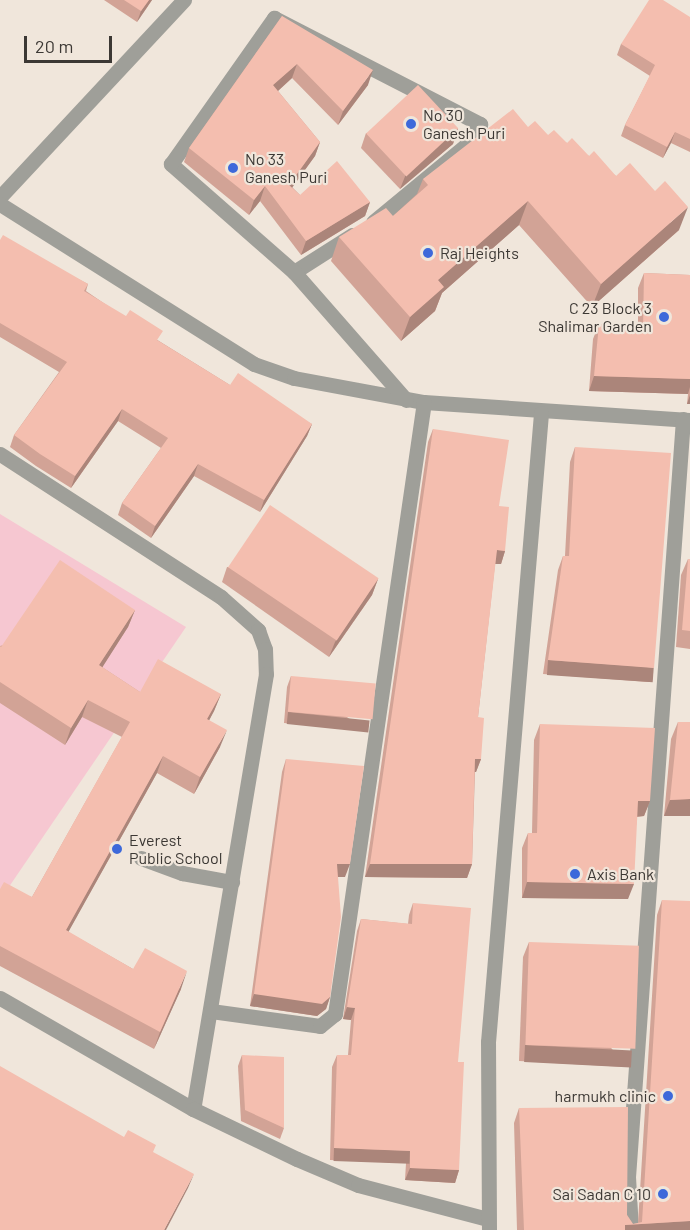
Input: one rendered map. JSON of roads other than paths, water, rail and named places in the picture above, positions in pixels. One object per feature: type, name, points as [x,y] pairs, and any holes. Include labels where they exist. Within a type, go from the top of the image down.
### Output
[{"type":"street","points":[[0,197],[184,0]]},
{"type":"street","points":[[294,272],[385,215],[465,146],[480,124],[274,18],[171,164],[294,272],[406,400]]},
{"type":"street","points":[[0,204],[254,364],[294,378],[424,402],[541,413],[686,419],[628,1177],[631,1230]]},
{"type":"street","points":[[211,1011],[320,1026],[335,1014],[424,402]]},
{"type":"street","points":[[0,998],[193,1109],[358,1185],[489,1224],[488,1042],[541,413]]},
{"type":"street","points":[[0,454],[221,597],[258,630],[266,674],[193,1109]]},
{"type":"street","points":[[141,858],[182,873],[232,882]]},
{"type":"place","name":"No 30 Ganesh Puri","points":[[411,124]]},
{"type":"place","name":"No 33 Ganesh Puri","points":[[233,168]]},
{"type":"place","name":"Raj Heights","points":[[428,253]]},
{"type":"place","name":"C 23 Block 3 Shalimar Garden","points":[[664,317]]},
{"type":"place","name":"Everest Public School","points":[[117,849]]},
{"type":"place","name":"Axis Bank","points":[[575,874]]},
{"type":"place","name":"harmukh clinic","points":[[668,1096]]},
{"type":"place","name":"Sai Sadan C 10","points":[[663,1194]]}]
